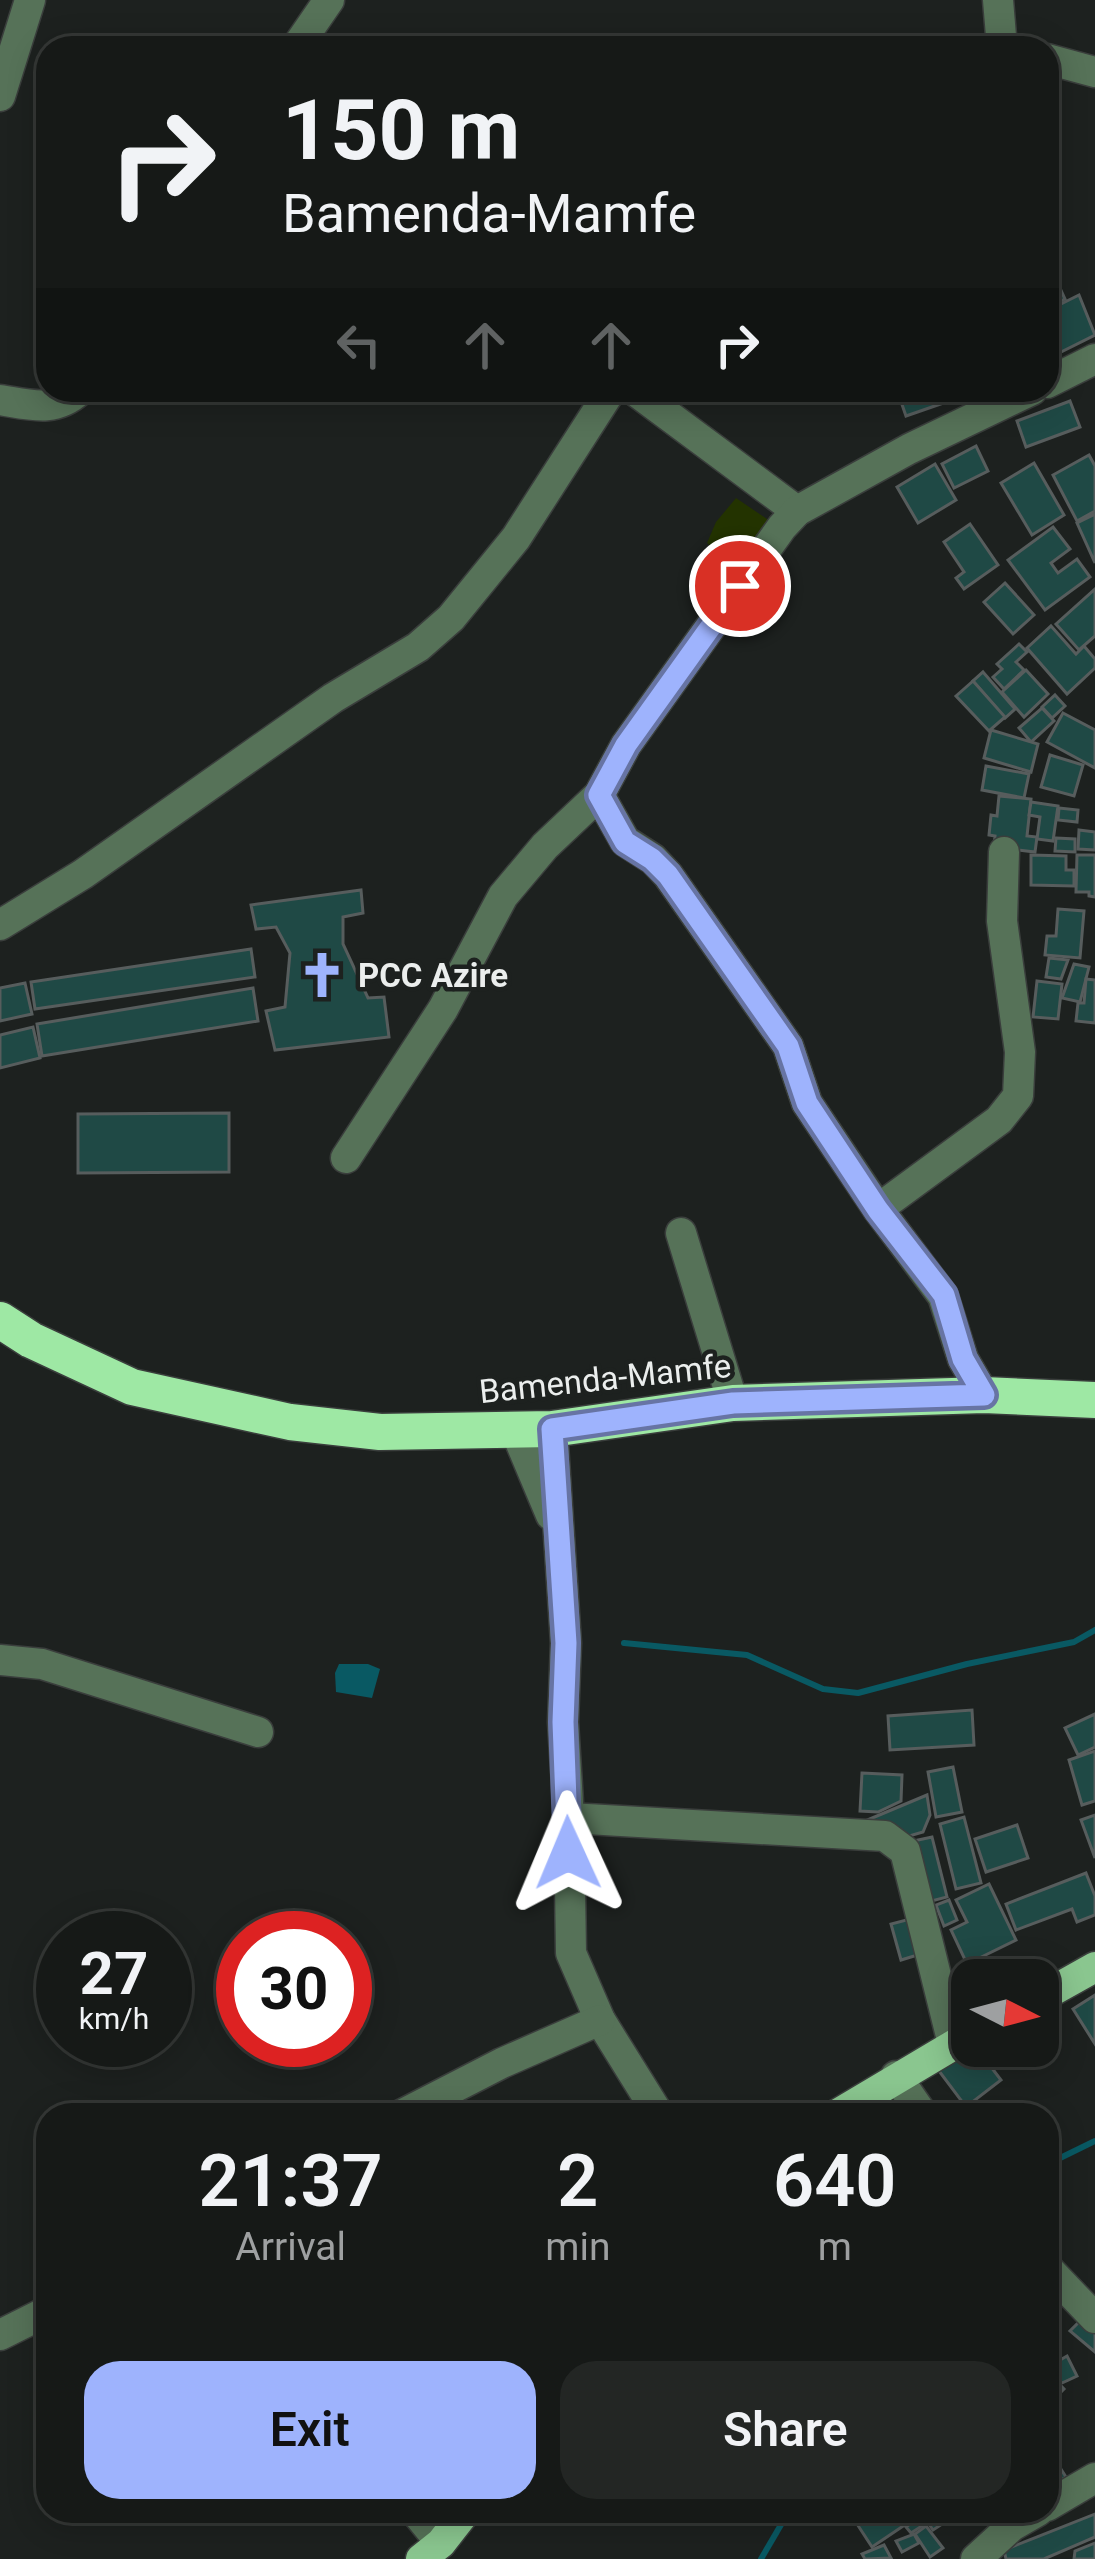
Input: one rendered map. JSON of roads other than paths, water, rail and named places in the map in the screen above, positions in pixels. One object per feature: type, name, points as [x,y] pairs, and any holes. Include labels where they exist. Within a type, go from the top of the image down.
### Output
[{"type":"highway","name":"Bamenda-Mamfe","points":[[0,1319],[31,1340],[132,1387],[290,1422],[380,1432],[552,1429],[733,1403],[984,1395],[1095,1400]]},
{"type":"main road","points":[[1059,1987],[1095,1967]]},
{"type":"main road","points":[[854,2103],[951,2046]]},
{"type":"main road","points":[[431,2551],[456,2523]]},
{"type":"street","points":[[0,96],[7,59],[30,0]]},
{"type":"street","points":[[304,36],[329,0]]},
{"type":"street","points":[[998,0],[1001,36]]},
{"type":"street","points":[[1059,62],[1095,72]]},
{"type":"street","points":[[1059,376],[1095,359]]},
{"type":"street","points":[[0,400],[50,407],[66,402]]},
{"type":"street","points":[[0,925],[83,874],[333,698],[418,647],[462,605],[516,538],[603,402]]},
{"type":"street","points":[[650,402],[796,511]]},
{"type":"street","points":[[346,1158],[443,1009],[503,896],[545,846],[599,795],[626,745],[796,511],[1007,402]]},
{"type":"street","points":[[599,795],[625,842],[668,875],[788,1046],[807,1103],[878,1210],[944,1295],[963,1359],[984,1395]]},
{"type":"street","points":[[878,1210],[999,1120],[1018,1096],[1020,1052],[1002,922],[1004,853]]},
{"type":"street","points":[[681,1233],[733,1403]]},
{"type":"street","points":[[514,1427],[561,1538]]},
{"type":"street","points":[[552,1429],[566,1643],[563,1722],[571,1953],[600,2020],[652,2103]]},
{"type":"street","points":[[0,1660],[42,1664],[258,1732]]},
{"type":"street","points":[[569,1818],[885,1836],[905,1851],[951,2000]]},
{"type":"street","points":[[424,2103],[600,2020]]},
{"type":"street","points":[[896,2076],[915,2103]]},
{"type":"street","points":[[1059,2280],[1095,2318]]},
{"type":"street","points":[[0,2335],[36,2318]]},
{"type":"street","points":[[1059,2499],[1095,2478]]},
{"type":"street","points":[[420,2523],[431,2551]]},
{"type":"street","points":[[976,2559],[1017,2523]]},
{"type":"water","points":[[339,1664],[380,1669],[372,1698],[336,1692]]},
{"type":"waterway","points":[[624,1643],[747,1655],[823,1689],[858,1693],[1074,1642],[1095,1630]]},
{"type":"waterway","points":[[1059,2159],[1095,2141]]},
{"type":"waterway","points":[[761,2559],[782,2523]]},
{"type":"place","name":"PCC Azire","points":[[322,975]]}]
